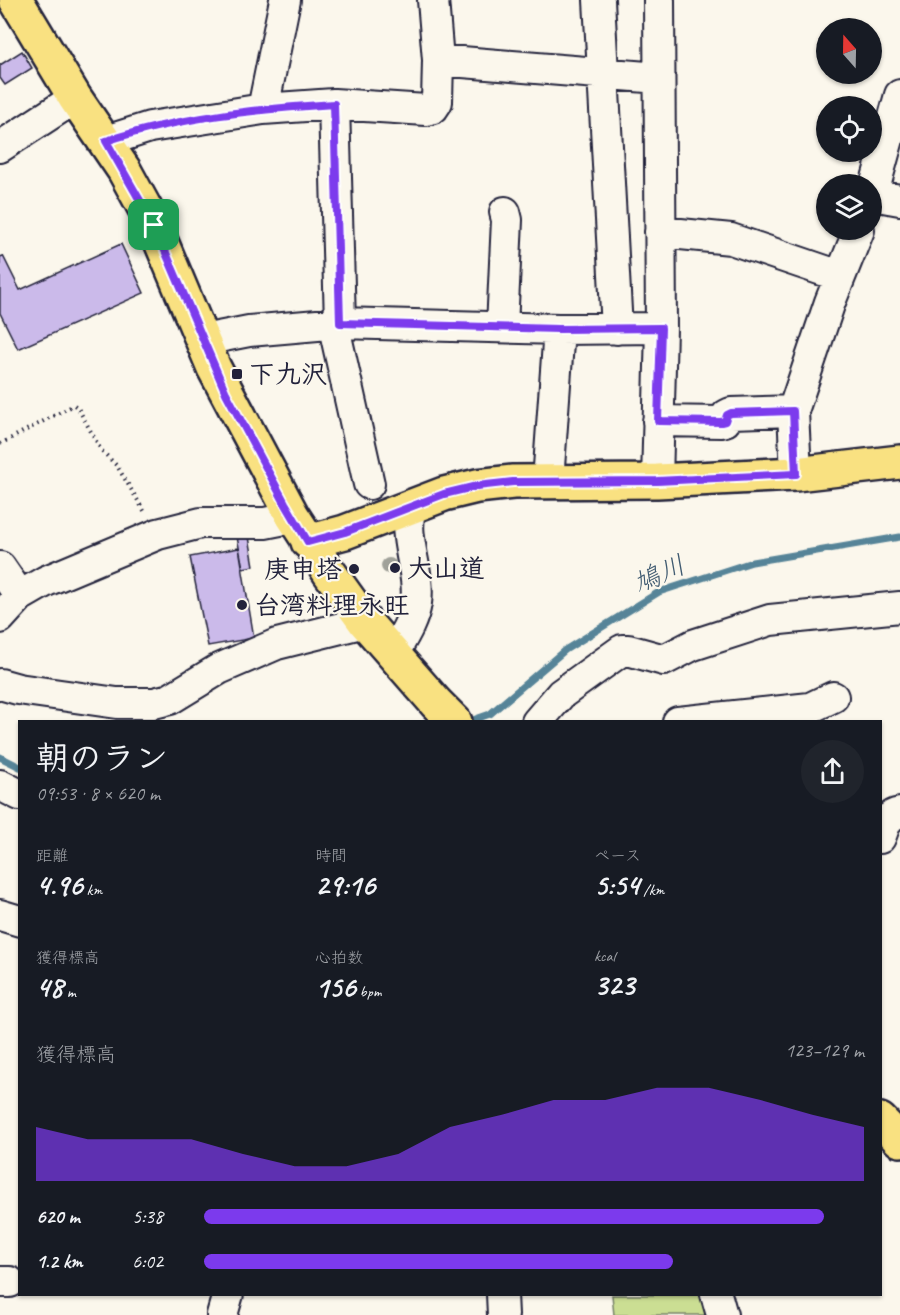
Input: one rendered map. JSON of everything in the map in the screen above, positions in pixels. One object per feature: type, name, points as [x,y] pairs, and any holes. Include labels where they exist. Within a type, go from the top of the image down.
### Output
[{"type":"main road","points":[[16,0],[75,98],[106,141],[154,225],[231,402],[300,528],[365,622],[446,712]]},
{"type":"main road","points":[[300,528],[345,532],[412,505],[477,486],[548,481],[657,481],[796,474],[900,462]]},
{"type":"main road","points":[[882,1122],[900,1140]]},
{"type":"street","points":[[263,109],[285,0]]},
{"type":"street","points":[[106,141],[150,127],[263,109],[334,104],[426,110],[433,108],[437,102],[438,60],[434,0]]},
{"type":"street","points":[[599,0],[617,329]]},
{"type":"street","points":[[657,481],[661,328],[659,0]]},
{"type":"street","points":[[438,60],[658,78]]},
{"type":"street","points":[[878,174],[900,95]]},
{"type":"street","points":[[0,147],[75,98]]},
{"type":"street","points":[[334,104],[340,323],[336,336],[369,484]]},
{"type":"street","points":[[882,197],[900,200]]},
{"type":"street","points":[[610,203],[660,201]]},
{"type":"street","points":[[502,327],[507,220],[505,212]]},
{"type":"street","points":[[660,232],[731,239],[840,276]]},
{"type":"street","points":[[796,474],[793,411],[855,240]]},
{"type":"street","points":[[203,340],[249,331],[340,323],[559,329],[661,328]]},
{"type":"street","points":[[548,481],[559,329]]},
{"type":"street","points":[[658,421],[721,422],[725,421],[727,415],[731,413],[793,411]]},
{"type":"street","points":[[393,654],[411,622],[417,602],[416,573],[407,526],[412,505]]},
{"type":"street","points":[[0,618],[20,596],[46,581],[158,534],[201,523],[265,523],[280,520],[300,528]]},
{"type":"street","points":[[0,567],[20,596]]},
{"type":"street","points":[[539,720],[561,694],[622,650],[664,660],[693,645],[770,620],[900,607]]},
{"type":"street","points":[[0,684],[18,689],[117,703],[154,703],[170,699],[219,669],[277,644],[365,622]]},
{"type":"street","points":[[700,720],[818,709]]},
{"type":"street","points":[[0,785],[18,794]]},
{"type":"street","points":[[882,833],[888,818],[900,813]]},
{"type":"street","points":[[0,915],[18,920]]},
{"type":"street","points":[[222,1315],[227,1296]]},
{"type":"street","points":[[502,1296],[503,1315]]},
{"type":"street","points":[[717,1296],[722,1315]]},
{"type":"path","points":[[0,444],[71,405],[76,406],[101,450],[117,466],[158,534]]},
{"type":"green space","points":[[612,1296],[708,1296],[713,1315],[614,1315]]},
{"type":"building","points":[[22,51],[32,68],[5,85],[0,78],[0,65]]},
{"type":"building","points":[[121,244],[144,293],[18,349],[0,313],[0,257],[3,256],[20,290]]},
{"type":"building","points":[[248,531],[254,566],[243,568],[236,532]]},
{"type":"building","points":[[239,548],[254,638],[208,646],[190,557]]},
{"type":"waterway","name":"鳩川","points":[[473,720],[490,714],[565,650],[659,592],[752,562],[900,537]]},
{"type":"waterway","name":"鳩川","points":[[0,757],[18,766]]},
{"type":"place","name":"下九沢","points":[[237,374]]},
{"type":"place","name":"大山道","points":[[395,568]]},
{"type":"place","name":"庚申塔","points":[[354,569]]},
{"type":"place","name":"台湾料理永旺","points":[[242,605]]},
{"type":"route","points":[[334,104],[340,323],[559,329],[661,328],[658,421],[721,422],[725,421],[727,415],[731,413],[793,411],[796,474],[657,481],[513,482],[477,486],[444,494],[345,532],[308,542],[255,448],[214,368],[154,225],[106,141],[150,127],[263,109],[334,104]]}]
